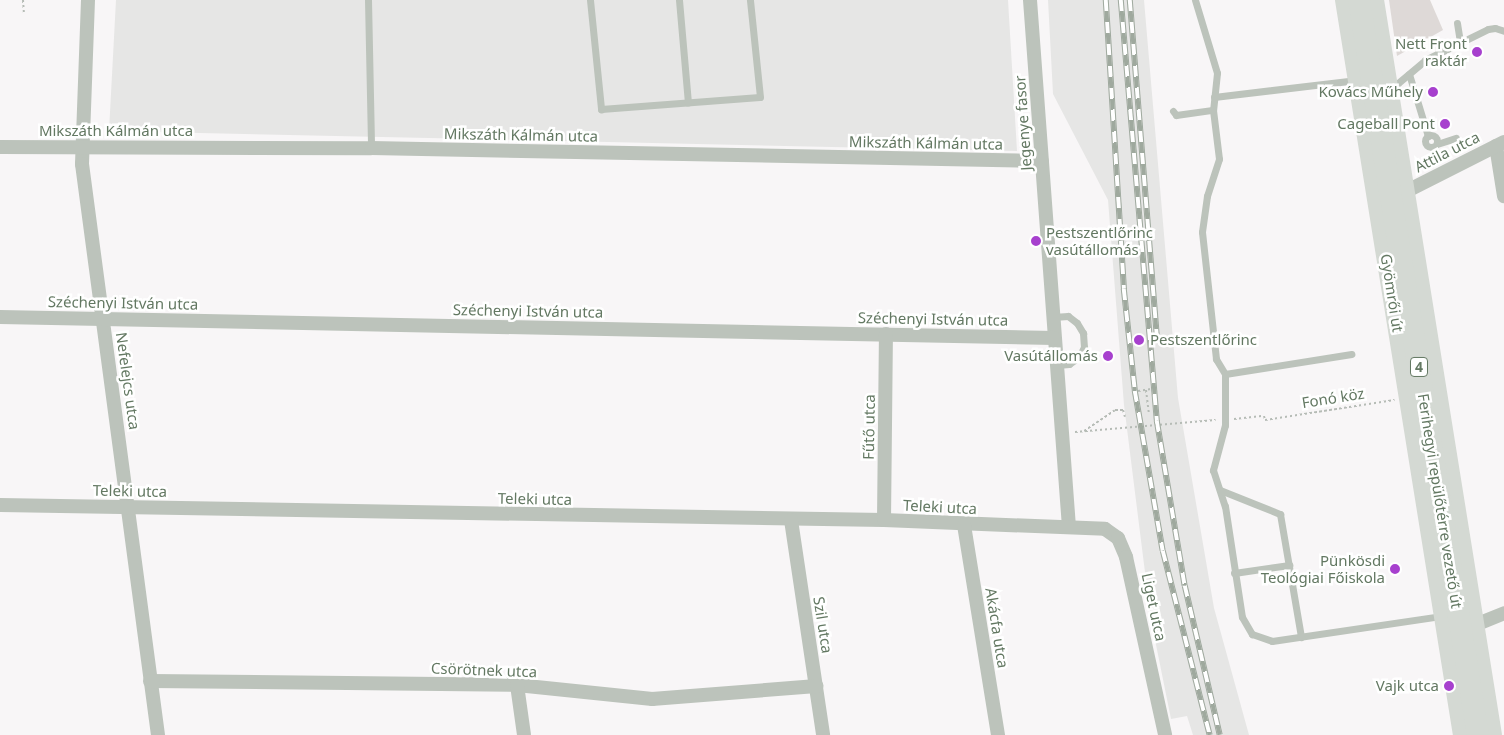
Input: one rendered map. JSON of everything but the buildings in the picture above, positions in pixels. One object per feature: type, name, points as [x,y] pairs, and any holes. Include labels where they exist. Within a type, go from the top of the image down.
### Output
[{"type":"main road","name":"Ferihegyi repülőtérre vezető út","points":[[1359,0],[1478,735]]},
{"type":"street","name":"Nefelejcs utca","points":[[88,0],[81,146],[130,507],[158,735]]},
{"type":"street","name":"Jegenye fasor","points":[[1030,0],[1069,527]]},
{"type":"street","name":"Gyömrői út","points":[[1345,0],[1463,735]]},
{"type":"street","name":"Gyömrői út","points":[[1374,0],[1492,735]]},
{"type":"street","name":"Attila utca","points":[[1405,192],[1500,144]]},
{"type":"street","points":[[1500,144],[1504,196]]},
{"type":"street","name":"Mikszáth Kálmán utca","points":[[0,147],[371,148],[1042,161]]},
{"type":"street","name":"Széchenyi István utca","points":[[0,317],[1054,338]]},
{"type":"street","name":"Fűtő utca","points":[[884,520],[886,334]]},
{"type":"street","name":"Teleki utca","points":[[0,505],[791,520],[884,520],[964,526],[1069,527]]},
{"type":"street","name":"Szil utca","points":[[791,520],[823,735]]},
{"type":"street","name":"Akácfa utca","points":[[964,526],[998,735]]},
{"type":"street","name":"Liget utca","points":[[1069,527],[1105,529],[1121,543],[1165,735]]},
{"type":"street","points":[[1475,625],[1504,613]]},
{"type":"street","name":"Csörötnek utca","points":[[150,681],[517,686],[652,699],[816,686]]},
{"type":"street","points":[[517,686],[524,735]]},
{"type":"lane","points":[[368,0],[371,148]]},
{"type":"lane","points":[[590,0],[600,109],[760,96],[750,0]]},
{"type":"lane","points":[[679,0],[688,103]]},
{"type":"lane","points":[[1195,0],[1215,64],[1213,110],[1219,159],[1207,196],[1202,232],[1216,359],[1225,374],[1226,425],[1213,470],[1220,490],[1242,617],[1252,634],[1272,641],[1444,616]]},
{"type":"lane","points":[[1457,23],[1460,43]]},
{"type":"lane","points":[[1388,86],[1409,74],[1425,60],[1460,43],[1495,28],[1504,31]]},
{"type":"lane","points":[[1409,74],[1428,136],[1435,136],[1437,144],[1456,138]]},
{"type":"lane","points":[[1214,97],[1357,80]]},
{"type":"lane","points":[[1173,111],[1176,115],[1213,110]]},
{"type":"lane","points":[[1053,317],[1068,316],[1078,323],[1083,332],[1084,347],[1079,357],[1069,364],[1057,365]]},
{"type":"lane","points":[[1225,374],[1351,354]]},
{"type":"lane","points":[[1220,490],[1280,514],[1301,637]]},
{"type":"lane","points":[[1234,573],[1289,565]]},
{"type":"path","points":[[23,0],[24,15]]},
{"type":"path","points":[[1138,390],[1151,390]]},
{"type":"path","points":[[1146,390],[1148,415]]},
{"type":"path","name":"Fonó köz","points":[[1232,419],[1264,416],[1265,420],[1408,397]]},
{"type":"path","points":[[1082,432],[1115,410],[1123,410],[1124,418]]},
{"type":"path","points":[[1061,434],[1223,420]]},
{"type":"shaded area","points":[[116,0],[1008,0],[1017,151],[109,131]]},
{"type":"shaded area","points":[[1048,0],[1144,0],[1178,398],[1214,608],[1249,735],[1193,735],[1187,716],[1171,719],[1151,620],[1124,405],[1108,200],[1053,94]]},
{"type":"shaded area","points":[[1389,0],[1430,0],[1443,30],[1397,56]]},
{"type":"railway","points":[[1106,0],[1124,289],[1135,391],[1163,551],[1210,735]]},
{"type":"railway","points":[[1121,0],[1157,421],[1185,586],[1220,735]]},
{"type":"railway","points":[[1130,0],[1157,338]]},
{"type":"place","name":"Nett Front raktár","points":[[1477,52]]},
{"type":"place","name":"Kovács Műhely","points":[[1433,92]]},
{"type":"place","name":"Cageball Pont","points":[[1445,124]]},
{"type":"place","name":"Pestszentlőrinc vasútállomás","points":[[1036,241]]},
{"type":"place","name":"Pestszentlőrinc","points":[[1139,340]]},
{"type":"place","name":"Vasútállomás","points":[[1108,356]]},
{"type":"place","name":"Pünkösdi Teológiai Főiskola","points":[[1395,569]]},
{"type":"place","name":"Vajk utca","points":[[1449,686]]}]
